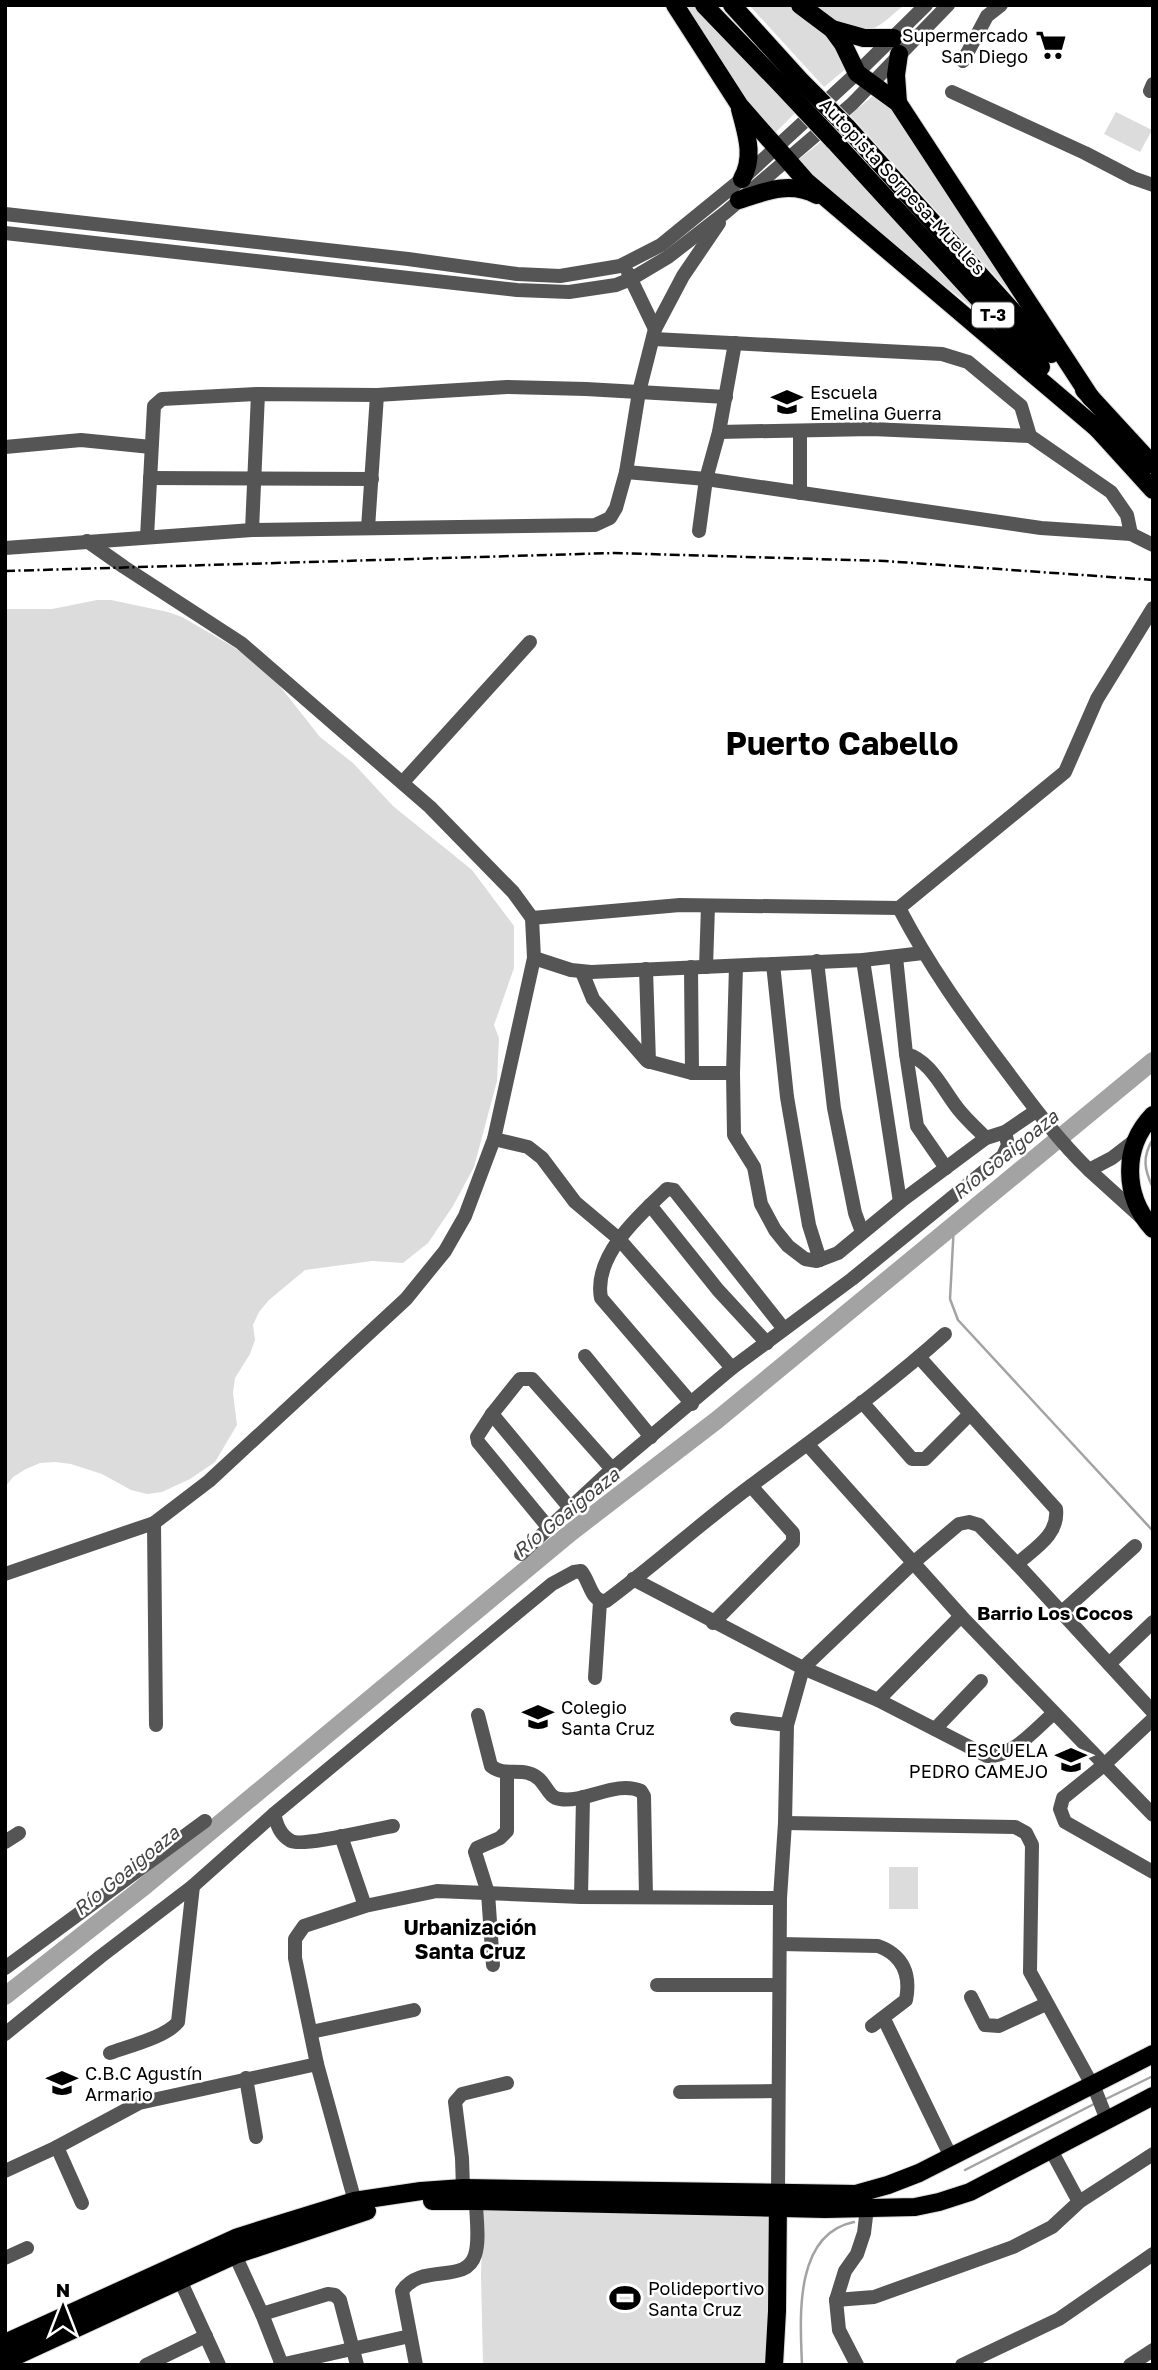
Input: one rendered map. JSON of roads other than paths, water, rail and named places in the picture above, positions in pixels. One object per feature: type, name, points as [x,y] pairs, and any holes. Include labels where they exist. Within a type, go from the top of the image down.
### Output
[{"type":"main road","points":[[675,5],[740,106],[806,181],[1100,431]]},
{"type":"main road","name":"Autopista Sorpesa-Muelles","points":[[704,5],[792,84],[847,127],[1153,465]]},
{"type":"main road","name":"Autopista Sorpesa-Muelles","points":[[732,5],[833,140],[1153,490]]},
{"type":"main road","points":[[800,5],[832,29],[864,79],[898,103],[1091,398]]},
{"type":"main road","points":[[832,29],[896,46],[898,103]]},
{"type":"main road","points":[[740,106],[749,146],[749,166],[742,179]]},
{"type":"main road","points":[[732,206],[774,188],[790,187],[804,189],[832,203]]},
{"type":"main road","points":[[1150,1227],[1135,1199],[1128,1171],[1134,1141],[1153,1115]]},
{"type":"main road","points":[[778,2201],[856,2194],[888,2185],[1094,2089],[1153,2054]]},
{"type":"main road","points":[[9,2352],[238,2237],[357,2207],[428,2202],[469,2194],[778,2201],[867,2208],[915,2207],[970,2192],[1051,2150],[1106,2117],[1153,2096]]},
{"type":"main road","points":[[774,2365],[778,2311],[778,2201]]},
{"type":"main road","points":[[9,2352],[234,2255],[357,2207]]},
{"type":"street","points":[[896,46],[926,5]]},
{"type":"street","points":[[5,233],[517,290],[569,292],[616,285],[668,257],[732,206],[781,154],[864,79],[896,46],[948,5]]},
{"type":"street","points":[[963,61],[988,16],[1001,5]]},
{"type":"street","points":[[952,92],[1153,185]]},
{"type":"street","points":[[5,214],[425,261],[517,274],[559,276],[624,264],[661,245],[742,179],[781,154]]},
{"type":"street","points":[[5,548],[252,530],[595,525],[610,518],[617,508],[626,472],[639,391],[655,334],[683,276],[732,206]]},
{"type":"street","points":[[100,243],[103,225]]},
{"type":"street","points":[[136,247],[138,229]]},
{"type":"street","points":[[307,248],[308,266]]},
{"type":"street","points":[[424,280],[425,261]]},
{"type":"street","points":[[624,264],[655,334]]},
{"type":"street","points":[[655,334],[735,343],[942,354],[968,362],[1021,406],[1030,436]]},
{"type":"street","points":[[699,531],[706,479],[719,432],[735,343]]},
{"type":"street","points":[[147,537],[154,406],[162,399],[258,394],[377,395],[508,387],[726,397]]},
{"type":"street","points":[[252,530],[258,394]]},
{"type":"street","points":[[368,528],[377,395]]},
{"type":"street","points":[[719,432],[872,429],[1030,436],[1111,492],[1127,515],[1131,534]]},
{"type":"street","points":[[800,431],[800,493]]},
{"type":"street","points":[[5,447],[81,440],[151,447]]},
{"type":"street","points":[[626,472],[706,479],[1041,528],[1131,534],[1153,545]]},
{"type":"street","points":[[150,478],[372,479]]},
{"type":"street","points":[[5,1574],[154,1523],[209,1481],[406,1299],[445,1251],[466,1216],[494,1139],[534,958],[532,918],[513,892],[403,782],[241,643],[87,541]]},
{"type":"street","points":[[532,918],[680,905],[899,908],[1065,772],[1097,699],[1153,608]]},
{"type":"street","points":[[403,782],[530,642]]},
{"type":"street","points":[[692,1073],[698,967],[708,906]]},
{"type":"street","points":[[899,908],[948,993],[1054,1134],[1088,1170],[1150,1227]]},
{"type":"street","points":[[534,958],[582,972],[863,960],[923,953]]},
{"type":"street","points":[[896,957],[917,1126],[946,1168]]},
{"type":"street","points":[[863,960],[900,1202]]},
{"type":"street","points":[[817,961],[834,1108],[855,1213],[862,1232]]},
{"type":"street","points":[[773,964],[787,1097],[809,1225],[820,1260]]},
{"type":"street","points":[[736,966],[734,1135],[754,1167],[759,1199],[775,1230],[788,1246],[805,1259],[820,1260],[838,1253],[900,1202],[986,1138],[1005,1132],[1036,1111]]},
{"type":"street","points":[[646,969],[649,1062]]},
{"type":"street","points":[[582,972],[593,999],[649,1062],[692,1073],[733,1073]]},
{"type":"street","points":[[906,1054],[919,1060],[959,1110],[986,1138]]},
{"type":"street","points":[[521,1554],[612,1469],[732,1368],[852,1279],[1003,1156],[1008,1145],[1005,1132]]},
{"type":"street","points":[[494,1139],[528,1147],[542,1158],[575,1202],[619,1239],[732,1368]]},
{"type":"street","points":[[1088,1170],[1112,1158],[1134,1141]]},
{"type":"street","points":[[692,1404],[601,1298],[600,1277],[619,1239],[667,1189],[674,1190],[784,1329]]},
{"type":"street","points":[[650,1205],[718,1290],[767,1343]]},
{"type":"street","points":[[5,2034],[193,1886],[274,1814],[552,1584],[581,1571],[595,1599],[606,1601],[751,1486],[808,1445],[945,1334]]},
{"type":"street","points":[[585,1356],[651,1437]]},
{"type":"street","points":[[919,1357],[1056,1509],[1055,1529],[1017,1564]]},
{"type":"street","points":[[548,1527],[478,1442],[478,1433],[520,1379],[532,1379],[612,1469]]},
{"type":"street","points":[[862,1402],[912,1460],[918,1461],[925,1459],[969,1415]]},
{"type":"street","points":[[492,1414],[569,1507]]},
{"type":"street","points":[[808,1445],[961,1616],[1153,1815]]},
{"type":"street","points":[[713,1623],[793,1542],[793,1533],[751,1486]]},
{"type":"street","points":[[778,2201],[779,1944],[787,1725],[803,1668],[914,1563],[959,1524],[969,1522],[979,1525],[1017,1564],[1153,1712]]},
{"type":"street","points":[[154,1523],[156,1726]]},
{"type":"street","points":[[1061,1613],[1135,1546]]},
{"type":"street","points":[[633,1579],[803,1668],[878,1700],[987,1755],[997,1756],[1007,1752],[1054,1713]]},
{"type":"street","points":[[595,1678],[600,1602]]},
{"type":"street","points":[[878,1700],[961,1616]]},
{"type":"street","points":[[1109,1664],[1153,1622]]},
{"type":"street","points":[[935,1729],[981,1681]]},
{"type":"street","points":[[478,1715],[490,1763],[497,1770],[539,1777],[556,1799],[571,1800],[628,1789],[638,1789],[642,1793],[646,1896]]},
{"type":"street","points":[[737,1719],[787,1725]]},
{"type":"street","points":[[1153,1719],[1105,1764],[1063,1798],[1060,1804],[1061,1816],[1065,1822],[1153,1872]]},
{"type":"street","points":[[493,1965],[488,1893],[475,1852],[477,1848],[500,1838],[507,1831],[508,1772]]},
{"type":"street","points":[[581,1896],[583,1797]]},
{"type":"street","points":[[274,1814],[284,1835],[300,1844],[393,1826]]},
{"type":"street","points":[[7,1962],[205,1821]]},
{"type":"street","points":[[785,1824],[1015,1828],[1026,1833],[1032,1845],[1030,1972],[1094,2089],[1106,2117]]},
{"type":"street","points":[[5,1842],[19,1833]]},
{"type":"street","points":[[341,1836],[365,1906]]},
{"type":"street","points":[[110,2053],[162,2034],[178,2022],[193,1886]]},
{"type":"street","points":[[357,2207],[317,2064],[295,1958],[297,1933],[304,1926],[365,1906],[437,1891],[780,1898]]},
{"type":"street","points":[[779,1944],[878,1945],[893,1951],[901,1962],[909,1984],[906,2000],[878,2022],[951,2157]]},
{"type":"street","points":[[657,1985],[779,1985]]},
{"type":"street","points":[[971,1997],[985,2025],[992,2027],[1046,2004]]},
{"type":"street","points":[[311,2032],[414,2010]]},
{"type":"street","points":[[5,2171],[57,2147],[139,2103],[317,2064]]},
{"type":"street","points":[[246,2078],[256,2137]]},
{"type":"street","points":[[416,2365],[402,2291],[407,2282],[416,2277],[459,2271],[472,2262],[477,2252],[455,2102],[462,2094],[507,2083]]},
{"type":"street","points":[[680,2092],[778,2091]]},
{"type":"street","points":[[57,2147],[82,2203]]},
{"type":"street","points":[[1051,2150],[1079,2202]]},
{"type":"street","points":[[836,2300],[874,2297],[1013,2248],[1052,2227],[1079,2202],[1153,2154]]},
{"type":"street","points":[[857,2365],[839,2330],[836,2300],[845,2271],[857,2254],[864,2233],[867,2208]]},
{"type":"street","points":[[5,2258],[27,2248]]},
{"type":"street","points":[[964,2364],[1059,2319],[1153,2254]]},
{"type":"street","points":[[234,2255],[262,2314],[281,2364],[410,2336]]},
{"type":"street","points":[[180,2280],[219,2365]]},
{"type":"street","points":[[262,2314],[328,2294],[335,2295],[340,2300],[357,2365]]},
{"type":"street","points":[[146,2365],[206,2336]]},
{"type":"street","points":[[1130,2365],[1153,2350]]},
{"type":"waterway","name":"Río Goaigoaza","points":[[5,1996],[141,1889],[570,1533],[717,1420],[1153,1061]]},
{"type":"waterway","points":[[1153,1139],[1147,1152],[1146,1163],[1153,1188]]},
{"type":"waterway","points":[[954,1224],[950,1299],[958,1320],[1153,1531]]},
{"type":"waterway","points":[[1106,2099],[1153,2076]]},
{"type":"waterway","points":[[965,2170],[1096,2103]]},
{"type":"waterway","points":[[802,2365],[802,2302],[811,2260],[820,2243],[834,2230],[854,2222]]},
{"type":"railway","points":[[5,571],[614,553],[885,561],[1153,580]]},
{"type":"place","name":"Supermercado San Diego","points":[[1051,45]]},
{"type":"place","name":"Escuela Emelina Guerra","points":[[787,402]]},
{"type":"place","name":"Colegio Santa Cruz","points":[[538,1717]]},
{"type":"place","name":"ESCUELA PEDRO CAMEJO","points":[[1071,1760]]},
{"type":"place","name":"C.B.C Agustín Armario","points":[[62,2083]]},
{"type":"place","name":"Polideportivo Santa Cruz","points":[[625,2298]]},
{"type":"district","name":"Puerto Cabello","points":[[842,743]]},
{"type":"district","name":"Barrio Los Cocos","points":[[1055,1612]]},
{"type":"district","name":"Urbanización Santa Cruz","points":[[470,1939]]}]
